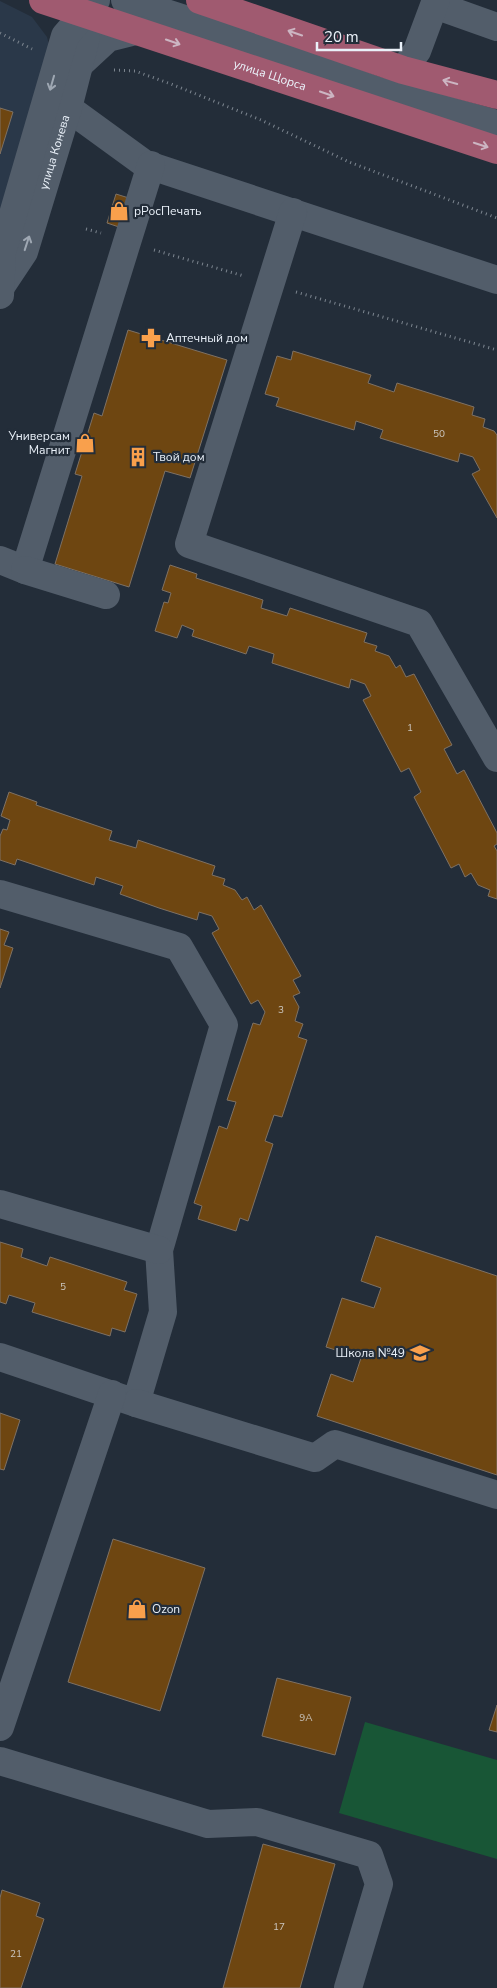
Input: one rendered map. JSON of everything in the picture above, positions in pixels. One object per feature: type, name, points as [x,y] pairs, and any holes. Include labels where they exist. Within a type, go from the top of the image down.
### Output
[{"type":"main road","name":"улица Щорса","points":[[42,0],[87,4],[140,30],[497,150]]},
{"type":"main road","points":[[200,0],[402,70],[497,95]]},
{"type":"street","points":[[42,0],[65,36]]},
{"type":"street","name":"улица Щорса","points":[[124,0],[188,20],[376,90],[497,124]]},
{"type":"street","points":[[402,70],[417,51],[436,2],[497,27]]},
{"type":"street","name":"улица Конева","points":[[1,290],[24,252],[68,108],[73,64],[65,36],[87,4]]},
{"type":"street","name":"улица Конева","points":[[1,290],[2,252],[73,64],[86,38],[87,4]]},
{"type":"street","points":[[73,64],[108,38],[140,30]]},
{"type":"street","points":[[68,108],[145,164],[497,280]]},
{"type":"street","points":[[106,595],[12,565],[151,165]]},
{"type":"street","points":[[293,212],[189,544],[419,623],[497,758]]},
{"type":"street","points":[[0,894],[179,947],[224,1025],[159,1250],[163,1312],[124,1399],[0,1727]]},
{"type":"street","points":[[0,1204],[159,1250]]},
{"type":"street","points":[[0,1358],[124,1399],[315,1458],[335,1444],[497,1496]]},
{"type":"street","points":[[0,1761],[208,1824],[257,1822],[369,1856],[379,1884],[348,1988]]},
{"type":"path","points":[[0,32],[73,64],[135,71],[261,120],[349,162],[497,218]]},
{"type":"shaded area","points":[[0,1],[32,17],[47,37],[54,64],[0,255]]},
{"type":"green space","points":[[365,1722],[497,1760],[497,1859],[339,1813]]},
{"type":"building","points":[[0,108],[13,112],[0,154]]},
{"type":"building","name":"рРосПечать","points":[[116,194],[132,199],[122,228],[107,223]]},
{"type":"building","name":"Твой дом","points":[[128,330],[227,360],[190,478],[165,471],[129,587],[55,564],[82,476],[75,474],[94,413],[102,416]]},
{"type":"building","points":[[293,351],[371,375],[368,383],[394,392],[397,383],[474,407],[472,415],[485,419],[483,427],[494,431],[497,435],[497,518],[472,474],[480,470],[473,457],[460,453],[458,462],[380,438],[383,430],[356,421],[354,430],[276,406],[279,398],[265,394],[277,356],[291,360]]},
{"type":"building","points":[[170,565],[197,574],[196,578],[263,600],[261,608],[287,616],[290,608],[367,633],[364,642],[377,646],[375,651],[389,656],[396,668],[400,665],[406,677],[414,674],[452,745],[444,749],[457,774],[464,770],[497,833],[497,844],[494,846],[497,851],[497,899],[488,896],[490,890],[478,885],[471,873],[465,877],[459,864],[451,868],[414,797],[421,792],[409,768],[401,772],[363,700],[371,696],[365,684],[351,679],[349,688],[272,663],[274,654],[249,646],[246,654],[192,636],[194,630],[182,625],[177,638],[155,631],[164,602],[168,603],[171,593],[162,590]]},
{"type":"building","points":[[9,792],[37,802],[36,805],[112,831],[109,840],[136,848],[138,840],[215,866],[212,875],[225,879],[223,885],[235,890],[242,900],[247,897],[254,910],[261,905],[301,976],[293,980],[300,993],[293,996],[299,1007],[295,1021],[303,1024],[298,1037],[307,1040],[282,1117],[274,1115],[265,1141],[273,1144],[248,1221],[240,1218],[236,1231],[198,1219],[202,1206],[194,1203],[219,1126],[227,1129],[236,1102],[227,1100],[253,1023],[260,1025],[265,1012],[258,1000],[251,1004],[212,933],[219,929],[212,916],[199,912],[197,920],[159,908],[120,894],[123,886],[96,877],[94,885],[17,859],[15,865],[0,860],[0,836],[3,829],[7,830],[10,820],[1,816]]},
{"type":"building","points":[[0,929],[9,932],[4,945],[13,948],[0,988]]},
{"type":"building","name":"Школа №49","points":[[376,1236],[497,1276],[497,1475],[317,1416],[331,1374],[353,1382],[361,1358],[326,1347],[342,1298],[374,1308],[381,1288],[361,1281]]},
{"type":"building","points":[[0,1242],[23,1249],[21,1257],[47,1266],[50,1257],[127,1282],[124,1290],[137,1294],[125,1332],[112,1328],[110,1336],[32,1312],[35,1303],[9,1295],[6,1304],[0,1302]]},
{"type":"building","points":[[0,1413],[20,1420],[4,1470],[0,1469]]},
{"type":"building","points":[[113,1539],[205,1568],[160,1711],[68,1682]]},
{"type":"building","points":[[277,1678],[351,1697],[335,1755],[262,1736]]},
{"type":"building","points":[[497,1705],[497,1732],[489,1730]]},
{"type":"building","points":[[263,1844],[335,1864],[300,1988],[223,1988]]},
{"type":"building","points":[[2,1890],[40,1903],[36,1916],[44,1919],[21,1988],[0,1988],[0,1898]]},
{"type":"place","name":"рРосПечать","points":[[119,211]]},
{"type":"place","name":"Аптечный дом","points":[[151,338]]},
{"type":"place","name":"Универсам Магнит","points":[[85,443]]},
{"type":"place","name":"Твой дом","points":[[138,457]]},
{"type":"place","name":"Школа №49","points":[[420,1353]]},
{"type":"place","name":"Ozon","points":[[137,1609]]}]
